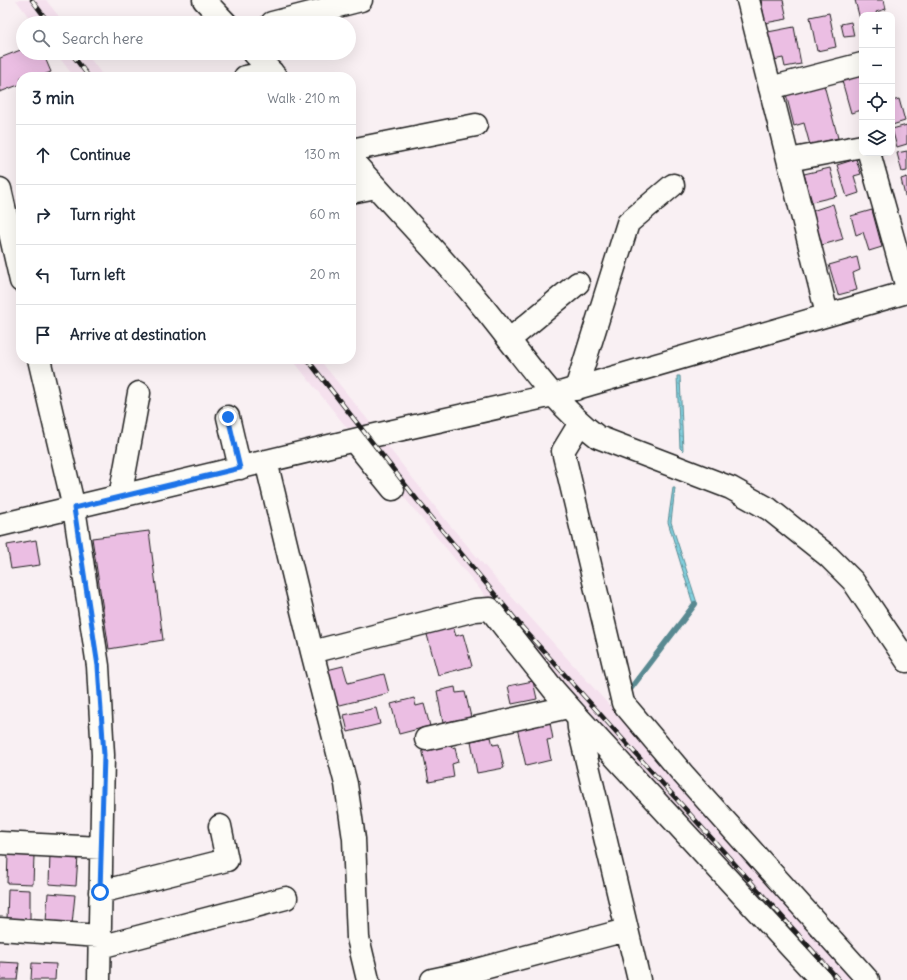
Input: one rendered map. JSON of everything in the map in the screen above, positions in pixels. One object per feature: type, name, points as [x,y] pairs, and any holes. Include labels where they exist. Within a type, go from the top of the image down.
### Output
[{"type":"street","points":[[204,0],[219,16]]},
{"type":"street","points":[[299,16],[361,0]]},
{"type":"street","points":[[748,0],[827,314]]},
{"type":"street","points":[[261,60],[272,72]]},
{"type":"street","points":[[770,88],[859,65]]},
{"type":"street","points":[[356,149],[476,124]]},
{"type":"street","points":[[789,160],[859,147]]},
{"type":"street","points":[[869,156],[907,288]]},
{"type":"street","points":[[356,165],[432,248],[553,395],[580,423],[598,437],[730,488],[769,509],[828,556],[853,581],[907,661]]},
{"type":"street","points":[[576,389],[628,223],[673,185]]},
{"type":"street","points":[[356,191],[376,187]]},
{"type":"street","points":[[0,194],[14,223],[16,240]]},
{"type":"street","points":[[509,340],[578,283]]},
{"type":"street","points":[[0,525],[266,461],[553,395],[827,314],[907,292]]},
{"type":"street","points":[[40,364],[74,508],[98,666],[104,755],[99,980]]},
{"type":"street","points":[[123,496],[122,486],[139,393]]},
{"type":"street","points":[[228,417],[240,468]]},
{"type":"street","points":[[580,423],[563,451],[623,703],[688,780],[868,980]]},
{"type":"street","points":[[354,441],[393,489]]},
{"type":"street","points":[[266,461],[312,652],[346,784],[354,839],[358,938],[368,980]]},
{"type":"street","points":[[312,652],[475,610],[490,609],[573,712],[821,980]]},
{"type":"street","points":[[426,739],[573,712]]},
{"type":"street","points":[[573,712],[579,728],[639,980]]},
{"type":"street","points":[[100,892],[226,860],[220,826]]},
{"type":"street","points":[[0,843],[101,848]]},
{"type":"street","points":[[0,929],[100,942],[286,898]]},
{"type":"street","points":[[432,980],[470,976],[626,930]]},
{"type":"shaded area","points":[[16,0],[46,0],[59,16],[28,16]]},
{"type":"shaded area","points":[[61,60],[91,60],[100,72],[70,72]]},
{"type":"shaded area","points":[[296,364],[323,364],[372,425],[347,428]]},
{"type":"shaded area","points":[[385,443],[448,523],[495,578],[856,980],[828,980],[593,720],[488,599],[364,449]]},
{"type":"water","points":[[677,376],[680,376],[683,451],[680,448]]},
{"type":"water","points":[[673,488],[675,488],[671,522],[697,603],[693,604],[668,522]]},
{"type":"building","points":[[761,0],[783,0],[787,19],[765,23]]},
{"type":"building","points":[[855,0],[884,0],[886,9],[876,12],[859,12],[859,15]]},
{"type":"building","points":[[829,13],[836,47],[817,51],[810,17]]},
{"type":"building","points":[[851,22],[854,36],[844,37],[841,24]]},
{"type":"building","points":[[794,27],[801,64],[785,67],[783,58],[774,60],[768,32]]},
{"type":"building","points":[[16,52],[16,60],[46,60],[51,72],[16,72],[16,86],[0,92],[0,58]]},
{"type":"building","points":[[859,75],[859,111],[851,113],[842,81]]},
{"type":"building","points":[[824,85],[838,138],[810,145],[804,123],[794,126],[786,94]]},
{"type":"building","points":[[899,99],[905,121],[895,124],[895,120],[895,100]]},
{"type":"building","points":[[907,125],[907,144],[897,147],[895,140],[895,128]]},
{"type":"building","points":[[907,151],[907,171],[902,172],[897,153]]},
{"type":"building","points":[[856,159],[861,174],[854,176],[859,193],[847,197],[837,165]]},
{"type":"building","points":[[830,168],[837,196],[812,202],[804,174]]},
{"type":"building","points":[[907,177],[907,196],[905,196],[901,179]]},
{"type":"building","points":[[833,204],[843,239],[822,245],[812,211]]},
{"type":"building","points":[[872,210],[882,247],[869,251],[863,232],[856,235],[851,216]]},
{"type":"building","points":[[857,257],[860,270],[853,273],[857,290],[838,295],[829,265]]},
{"type":"building","points":[[149,531],[163,640],[109,649],[92,538]]},
{"type":"building","points":[[36,540],[40,565],[11,569],[7,545]]},
{"type":"building","points":[[452,624],[456,636],[463,634],[472,666],[438,675],[426,631]]},
{"type":"building","points":[[343,666],[348,683],[384,674],[389,693],[336,706],[327,670]]},
{"type":"building","points":[[533,681],[537,699],[512,704],[508,686]]},
{"type":"building","points":[[455,687],[456,693],[465,692],[471,717],[443,723],[437,691]]},
{"type":"building","points":[[414,698],[416,706],[424,704],[430,726],[399,734],[391,704]]},
{"type":"building","points":[[376,708],[380,724],[348,732],[344,715]]},
{"type":"building","points":[[544,722],[545,724],[550,723],[553,739],[547,740],[551,760],[526,766],[517,728]]},
{"type":"building","points":[[450,737],[452,748],[455,747],[458,762],[452,764],[454,777],[429,782],[421,743]]},
{"type":"building","points":[[491,737],[493,745],[499,744],[504,768],[477,773],[471,741]]},
{"type":"building","points":[[8,855],[34,856],[33,884],[7,883]]},
{"type":"building","points":[[50,855],[78,856],[76,886],[49,884]]},
{"type":"building","points":[[8,889],[30,890],[30,920],[7,920]]},
{"type":"building","points":[[48,893],[75,895],[72,924],[46,922]]},
{"type":"building","points":[[0,962],[19,963],[17,980],[0,980]]},
{"type":"building","points":[[32,963],[56,964],[55,980],[31,980]]},
{"type":"waterway","points":[[628,692],[695,604]]},
{"type":"railway","points":[[32,0],[44,16]]},
{"type":"railway","points":[[76,60],[85,72]]},
{"type":"railway","points":[[311,364],[418,501],[521,626],[839,980]]},
{"type":"route","points":[[100,892],[104,755],[98,666],[74,508],[240,468],[228,417]]}]
